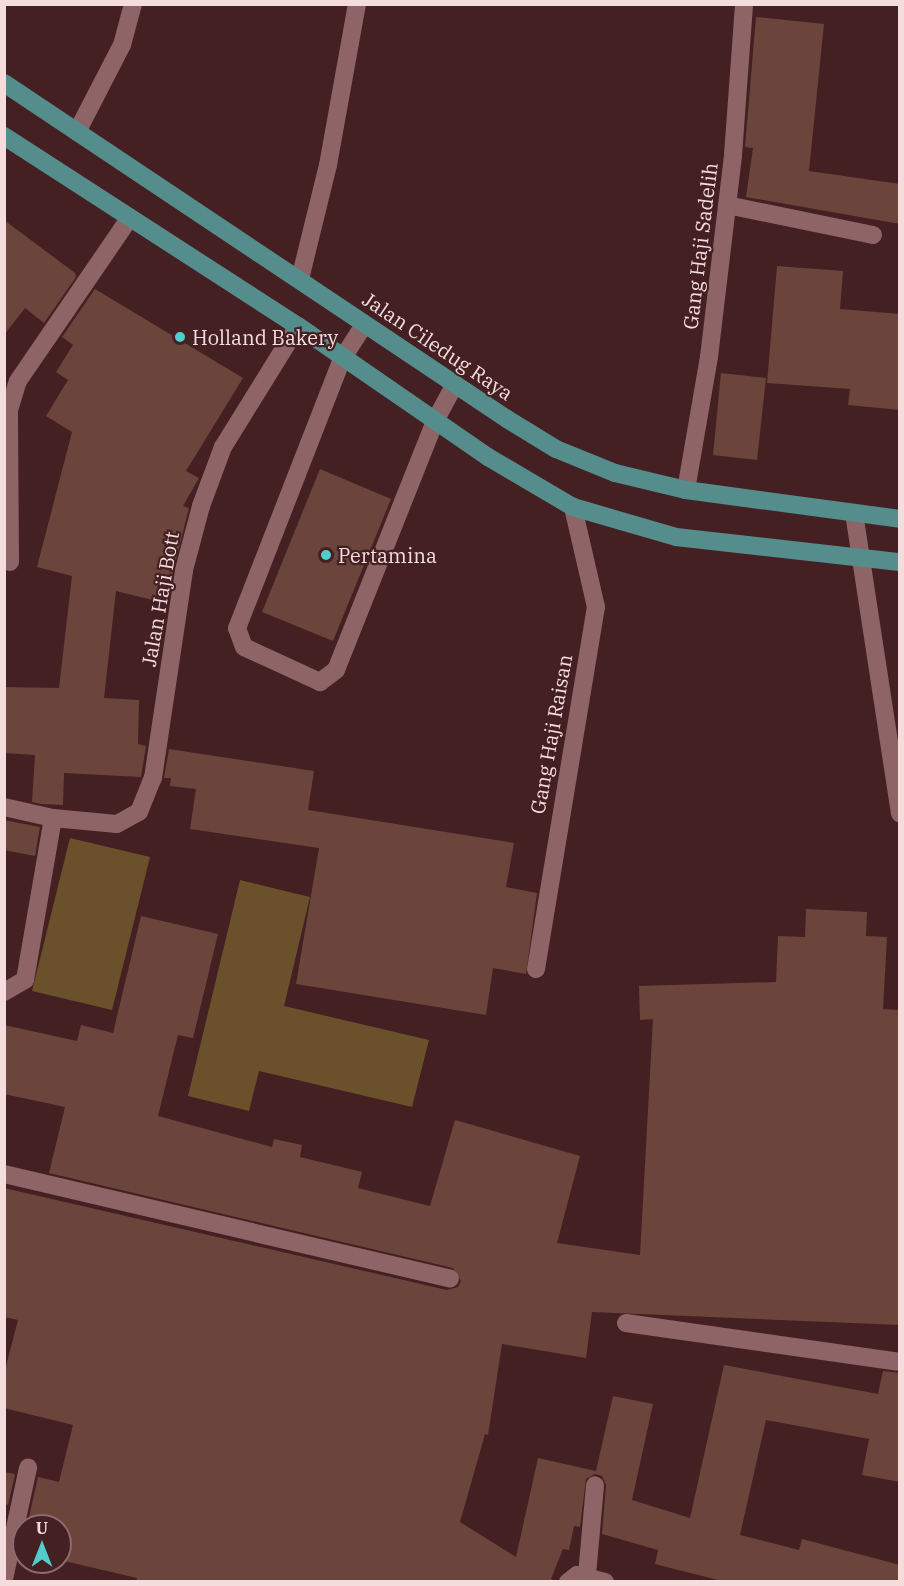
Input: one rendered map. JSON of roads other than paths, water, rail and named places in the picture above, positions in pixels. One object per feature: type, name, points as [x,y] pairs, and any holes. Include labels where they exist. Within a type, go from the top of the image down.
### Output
[{"type":"main road","name":"Jalan Ciledug Raya","points":[[4,83],[300,279],[364,325],[556,448],[615,473],[686,490],[900,519]]},
{"type":"main road","points":[[4,136],[129,219],[298,326],[342,359],[435,421],[573,507],[676,537],[900,562]]},
{"type":"street","points":[[77,132],[122,45],[133,4]]},
{"type":"street","points":[[300,279],[328,165],[357,4]]},
{"type":"street","name":"Gang Haji Sadelih","points":[[686,490],[709,357],[727,205],[744,4]]},
{"type":"street","points":[[727,205],[873,235]]},
{"type":"street","points":[[10,561],[9,410],[18,381],[129,219]]},
{"type":"street","points":[[364,325],[342,359],[237,628],[244,647],[320,682],[336,670],[435,421],[455,384]]},
{"type":"street","name":"Jalan Haji Bott","points":[[4,807],[53,818],[117,824],[139,812],[146,800],[153,778],[184,570],[201,506],[223,447],[298,326]]},
{"type":"street","name":"Gang Haji Raisan","points":[[536,969],[596,607],[573,507]]},
{"type":"street","points":[[854,513],[859,558],[900,813]]},
{"type":"street","points":[[4,992],[25,980],[53,818]]},
{"type":"street","points":[[4,1174],[450,1280]]},
{"type":"street","points":[[626,1323],[900,1362]]},
{"type":"street","points":[[4,1579],[28,1468]]},
{"type":"street","points":[[587,1575],[595,1485]]},
{"type":"street","points":[[568,1581],[577,1575],[587,1575],[605,1581]]},
{"type":"place","name":"Holland Bakery","points":[[180,337]]},
{"type":"place","name":"Pertamina","points":[[326,555]]}]
